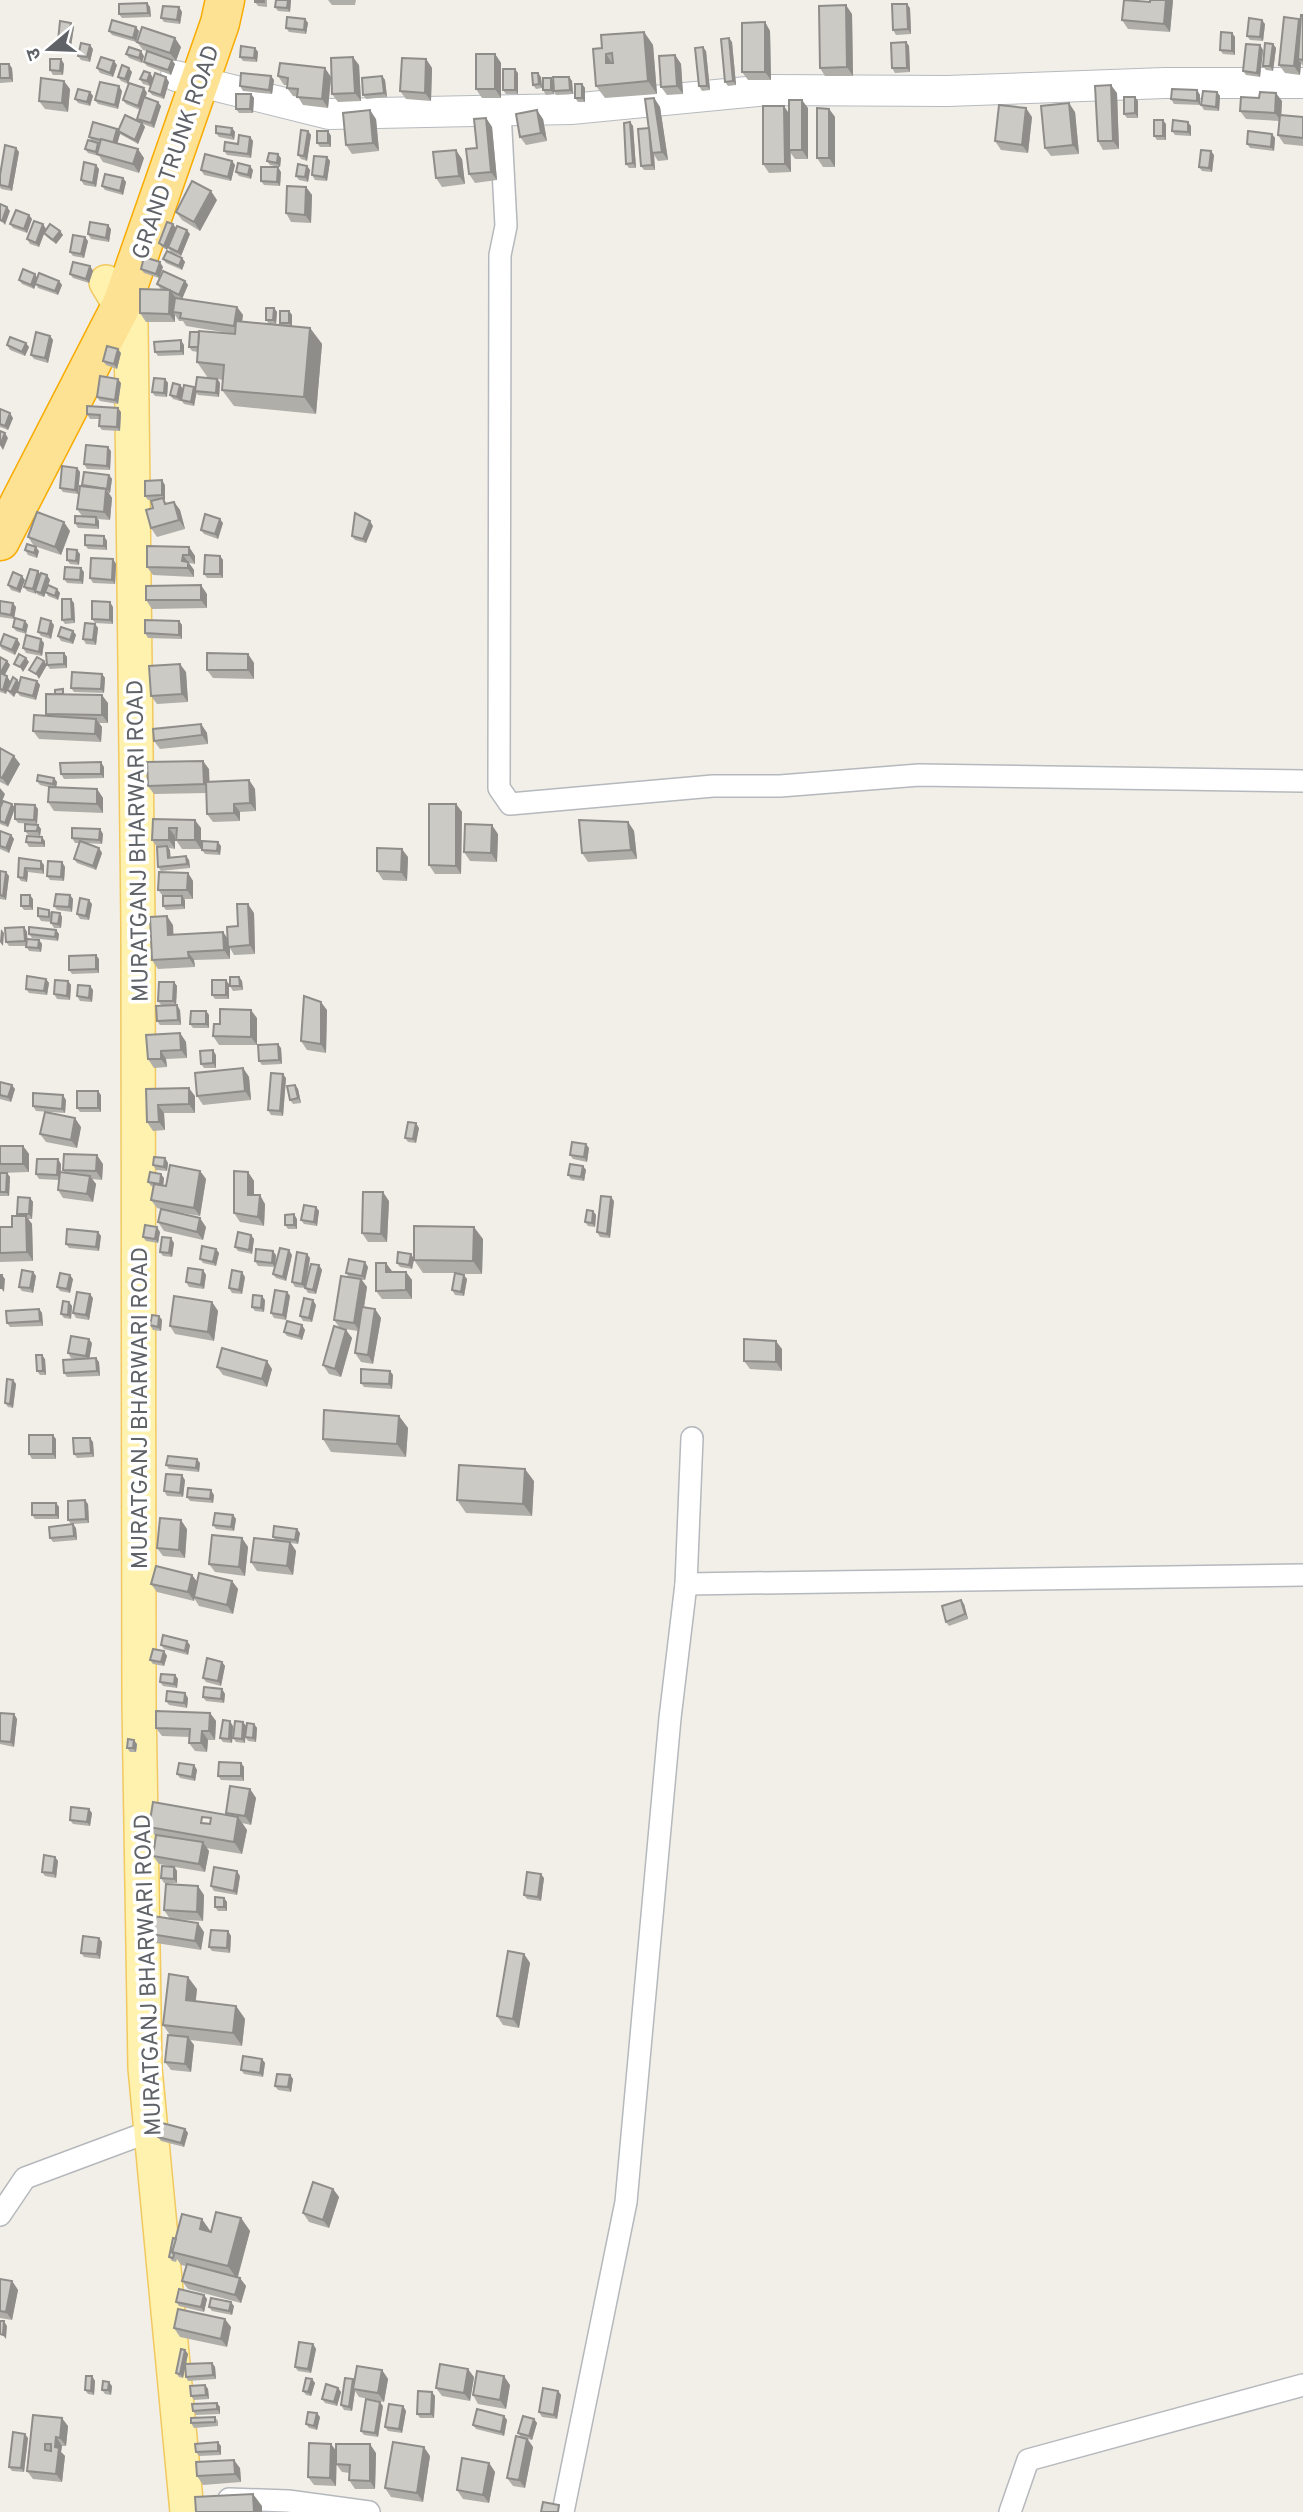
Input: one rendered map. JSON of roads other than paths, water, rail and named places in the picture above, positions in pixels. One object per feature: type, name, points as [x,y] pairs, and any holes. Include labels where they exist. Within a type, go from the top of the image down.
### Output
[{"type":"highway","name":"GRAND TRUNK ROAD","points":[[188,79],[201,0]]},
{"type":"highway","name":"GRAND TRUNK ROAD","points":[[109,294],[188,79],[225,0]]},
{"type":"highway","points":[[0,489],[109,294]]},
{"type":"highway","points":[[0,541],[109,294]]},
{"type":"main road","name":"MURATGANJ BHARWARI ROAD","points":[[109,294],[131,324],[138,924],[139,1703],[145,2068],[186,2505]]},
{"type":"street","points":[[188,79],[330,114],[571,110],[768,90],[947,91],[1166,83],[1303,83]]},
{"type":"street","points":[[500,111],[506,226],[500,255],[499,788],[510,804],[713,786],[779,786],[919,775],[1303,781]]},
{"type":"street","points":[[563,2512],[626,2202],[670,1718],[686,1584],[692,1438]]},
{"type":"street","points":[[686,1584],[1303,1575]]},
{"type":"street","points":[[0,2215],[26,2178],[151,2131]]},
{"type":"street","points":[[1010,2512],[1028,2460],[1303,2385]]},
{"type":"street","points":[[186,2505],[288,2501],[369,2512]]}]
